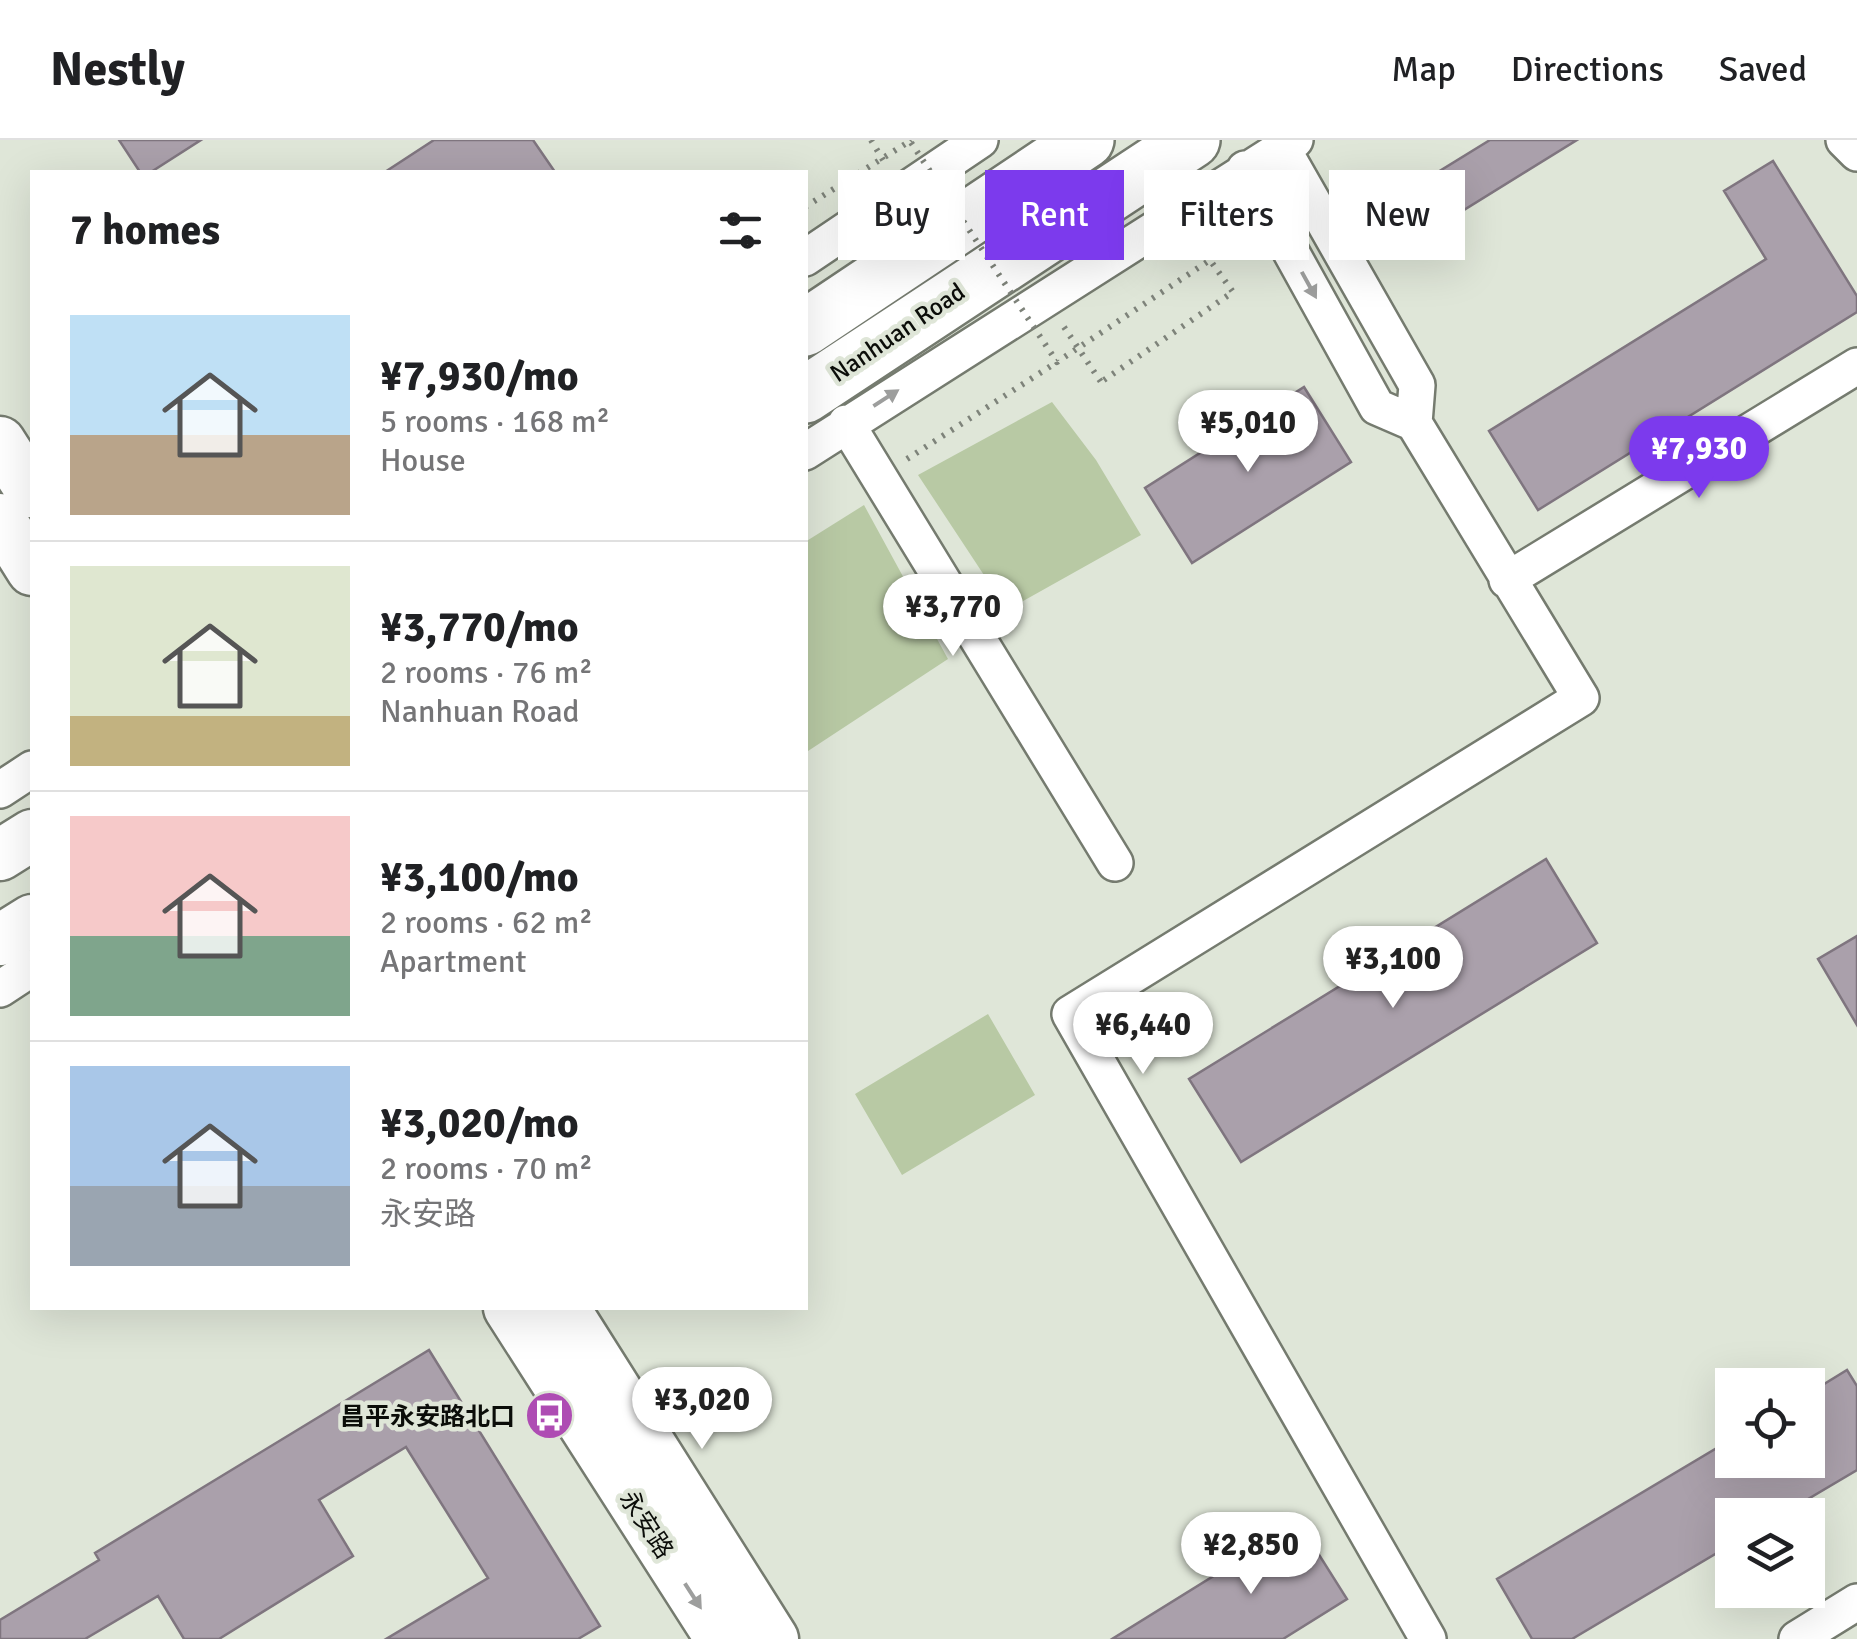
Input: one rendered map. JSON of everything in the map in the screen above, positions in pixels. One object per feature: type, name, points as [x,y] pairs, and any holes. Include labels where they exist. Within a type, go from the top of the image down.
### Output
[{"type":"main road","points":[[808,326],[1086,140]]},
{"type":"main road","name":"Nanhuan Road","points":[[826,409],[1192,140]]},
{"type":"main road","points":[[0,442],[30,489]]},
{"type":"main road","points":[[0,519],[30,567]]},
{"type":"main road","points":[[0,855],[30,835]]},
{"type":"main road","points":[[0,940],[30,921]]},
{"type":"main road","name":"永安路","points":[[509,1310],[721,1639]]},
{"type":"main road","name":"永安路","points":[[565,1310],[772,1639]]},
{"type":"street","points":[[808,256],[980,140]]},
{"type":"street","points":[[1844,140],[1857,150]]},
{"type":"street","points":[[1855,140],[1857,150]]},
{"type":"street","points":[[808,446],[826,409],[1288,144],[1417,385],[1414,423],[1580,698],[1070,1014],[1428,1639]]},
{"type":"street","points":[[1245,169],[1377,407],[1414,423]]},
{"type":"street","points":[[1508,580],[1857,366]]},
{"type":"street","points":[[826,409],[1115,862]]},
{"type":"street","points":[[0,790],[30,770]]},
{"type":"street","points":[[0,989],[30,969]]},
{"type":"street","points":[[1797,1639],[1857,1602]]},
{"type":"path","points":[[808,205],[910,140],[1057,362]]},
{"type":"path","points":[[899,464],[1057,362],[1210,260],[1233,292],[1101,382],[1063,326]]},
{"type":"green space","points":[[1052,402],[1096,460],[1141,535],[1007,610],[918,475]]},
{"type":"green space","points":[[864,505],[948,659],[808,751],[808,540]]},
{"type":"green space","points":[[988,1014],[1035,1095],[902,1175],[855,1094]]},
{"type":"building","points":[[119,140],[201,140],[154,170],[139,170]]},
{"type":"building","points":[[434,140],[533,140],[554,170],[388,170]]},
{"type":"building","points":[[1490,140],[1577,140],[1465,209],[1465,170],[1441,170]]},
{"type":"building","points":[[1773,161],[1857,296],[1857,312],[1538,510],[1489,431],[1766,259],[1724,191]]},
{"type":"building","points":[[1304,387],[1351,462],[1192,563],[1145,488]]},
{"type":"building","points":[[1546,859],[1597,943],[1241,1162],[1189,1079]]},
{"type":"building","points":[[1857,936],[1857,1025],[1818,959]]},
{"type":"building","points":[[429,1350],[600,1626],[578,1639],[386,1639],[488,1578],[406,1447],[319,1500],[353,1556],[219,1639],[184,1639],[158,1596],[85,1639],[0,1639],[0,1620],[99,1560],[95,1553]]},
{"type":"building","points":[[1847,1370],[1857,1386],[1857,1470],[1810,1498],[1715,1498],[1715,1554],[1572,1639],[1532,1639],[1497,1579],[1715,1449],[1715,1478],[1825,1478],[1825,1384]]},
{"type":"building","points":[[1299,1523],[1347,1599],[1283,1639],[1112,1639]]},
{"type":"place","name":"昌平永安路北口","points":[[550,1416]]}]
